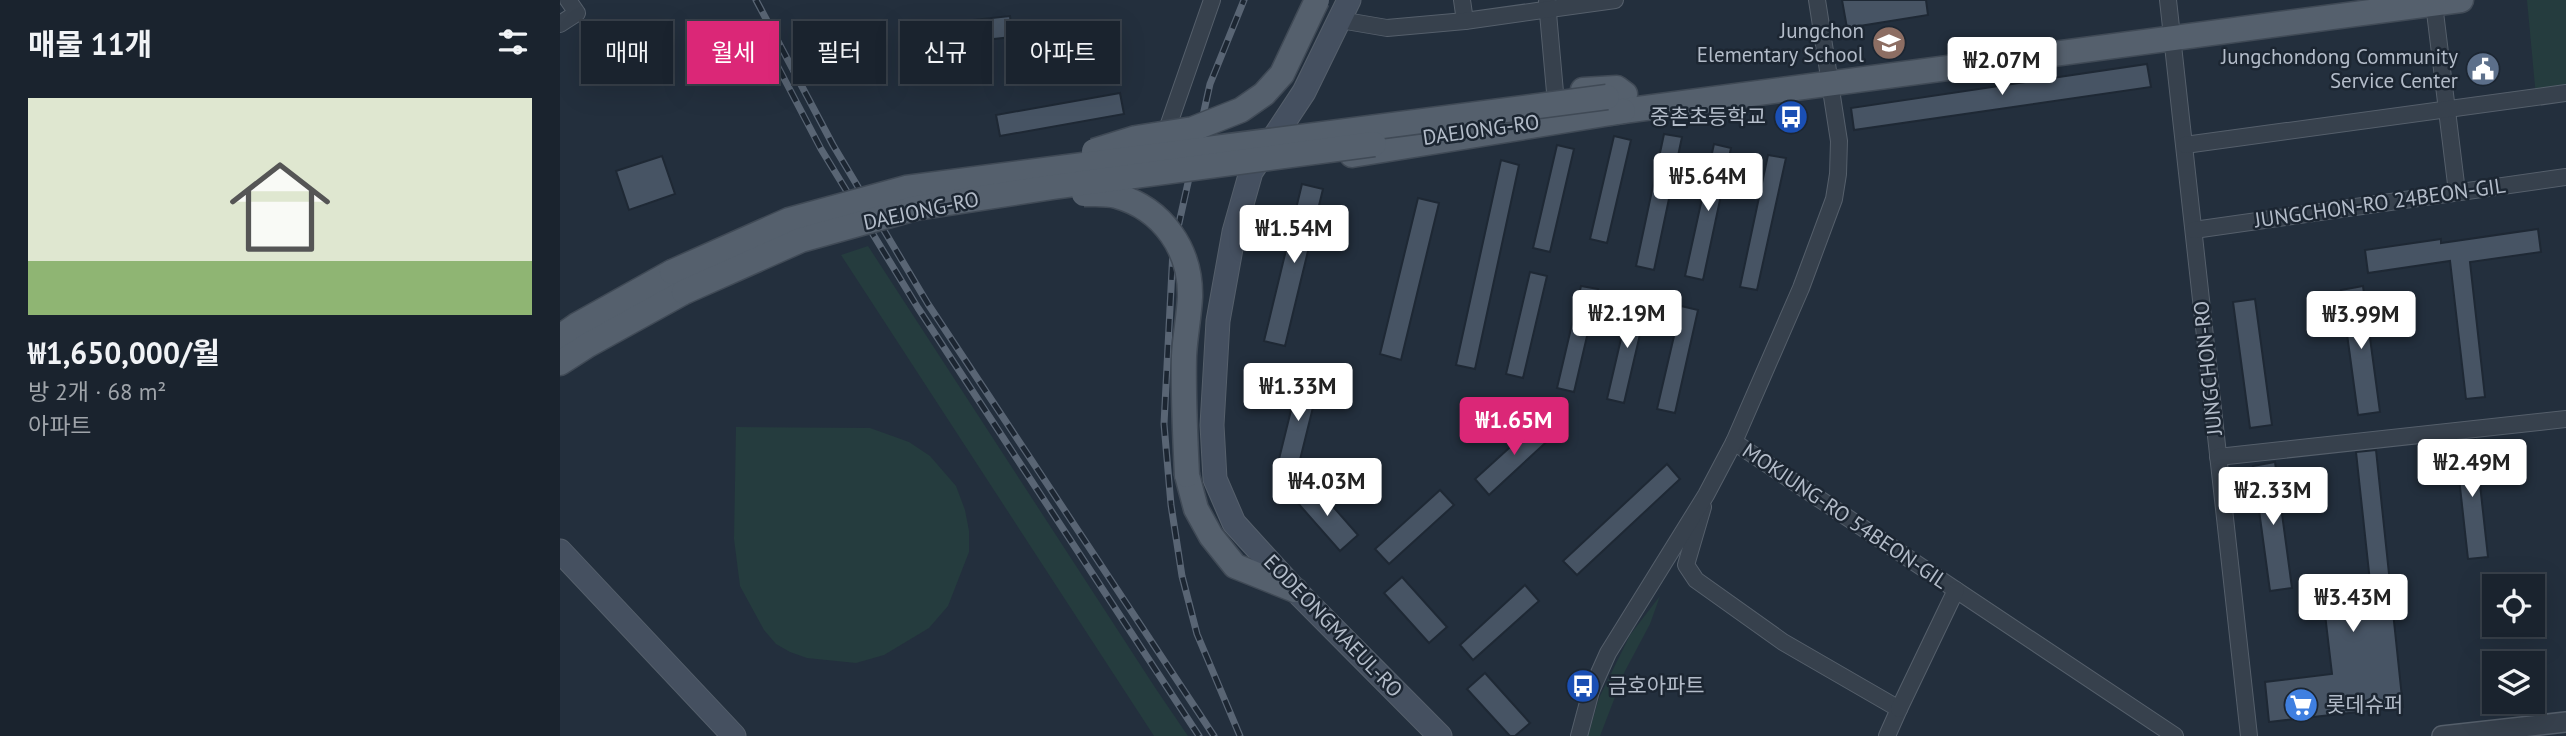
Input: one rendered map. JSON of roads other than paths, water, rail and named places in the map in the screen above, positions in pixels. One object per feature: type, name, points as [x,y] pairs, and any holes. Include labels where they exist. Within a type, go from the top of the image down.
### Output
[{"type":"main road","points":[[1052,178],[1094,152],[1136,138],[1193,130],[1241,110],[1264,94],[1282,74],[1317,0]]},
{"type":"main road","name":"DAEJONG-RO","points":[[560,337],[577,325],[678,282],[814,237],[916,208],[1052,178],[1829,76],[2171,21],[2355,0]]},
{"type":"main road","name":"DAEJONG-RO","points":[[2171,21],[2461,0]]},
{"type":"main road","name":"EODEONGMAEUL-RO","points":[[1344,10],[1304,92],[1251,172],[1234,232],[1218,321],[1212,425],[1215,479],[1234,523],[1295,590],[1440,736]]},
{"type":"main road","points":[[1251,172],[1617,103],[1617,88],[1555,92],[1279,127]]},
{"type":"main road","points":[[1052,178],[1080,193],[1114,195],[1137,203],[1154,214],[1180,246],[1188,267],[1190,296],[1184,352],[1183,409],[1187,475],[1196,509],[1211,536],[1235,566],[1295,590]]},
{"type":"main road","name":"DAEJONG-RO","points":[[560,363],[678,282]]},
{"type":"main road","points":[[563,560],[734,736]]},
{"type":"street","points":[[560,24],[577,13],[568,0]]},
{"type":"street","points":[[1145,197],[1212,0]]},
{"type":"street","points":[[1462,0],[1465,21]]},
{"type":"street","points":[[1344,10],[1387,28],[1465,21],[1547,5],[1615,0]]},
{"type":"street","points":[[1579,736],[1591,691],[1608,653],[1706,495],[1734,443],[1797,298],[1834,199],[1839,141],[1817,0]]},
{"type":"street","points":[[2434,4],[2457,192]]},
{"type":"street","points":[[1547,5],[1555,92]]},
{"type":"street","name":"JUNGCHON-RO","points":[[2171,21],[2249,736]]},
{"type":"street","points":[[2185,145],[2566,93]]},
{"type":"street","name":"JUNGCHON-RO 24BEON-GIL","points":[[2194,230],[2566,177]]},
{"type":"street","points":[[2218,457],[2566,419]]},
{"type":"street","name":"MOKJUNG-RO 54BEON-GIL","points":[[1734,443],[2175,736]]},
{"type":"street","points":[[1706,495],[1686,565],[1696,580],[1783,642],[1899,709]]},
{"type":"street","name":"MOKJUNG-RO 54BEON-GIL","points":[[1887,736],[1956,590]]},
{"type":"street","points":[[2442,736],[2520,732],[2566,722]]},
{"type":"railway","points":[[756,0],[833,145],[928,304],[1214,736]]},
{"type":"railway","points":[[1240,736],[1197,634],[1182,576],[1171,505],[1164,424],[1173,250],[1210,84],[1244,0]]},
{"type":"railway","points":[[779,69],[821,149],[918,308],[1199,736]]},
{"type":"place","name":"Jungchon Elementary School","points":[[1889,43]]},
{"type":"place","name":"Jungchondong Community Service Center","points":[[2483,69]]},
{"type":"place","name":"중촌초등학교","points":[[1791,117]]},
{"type":"place","name":"금호아파트","points":[[1583,686]]},
{"type":"place","name":"롯데슈퍼","points":[[2301,705]]}]
